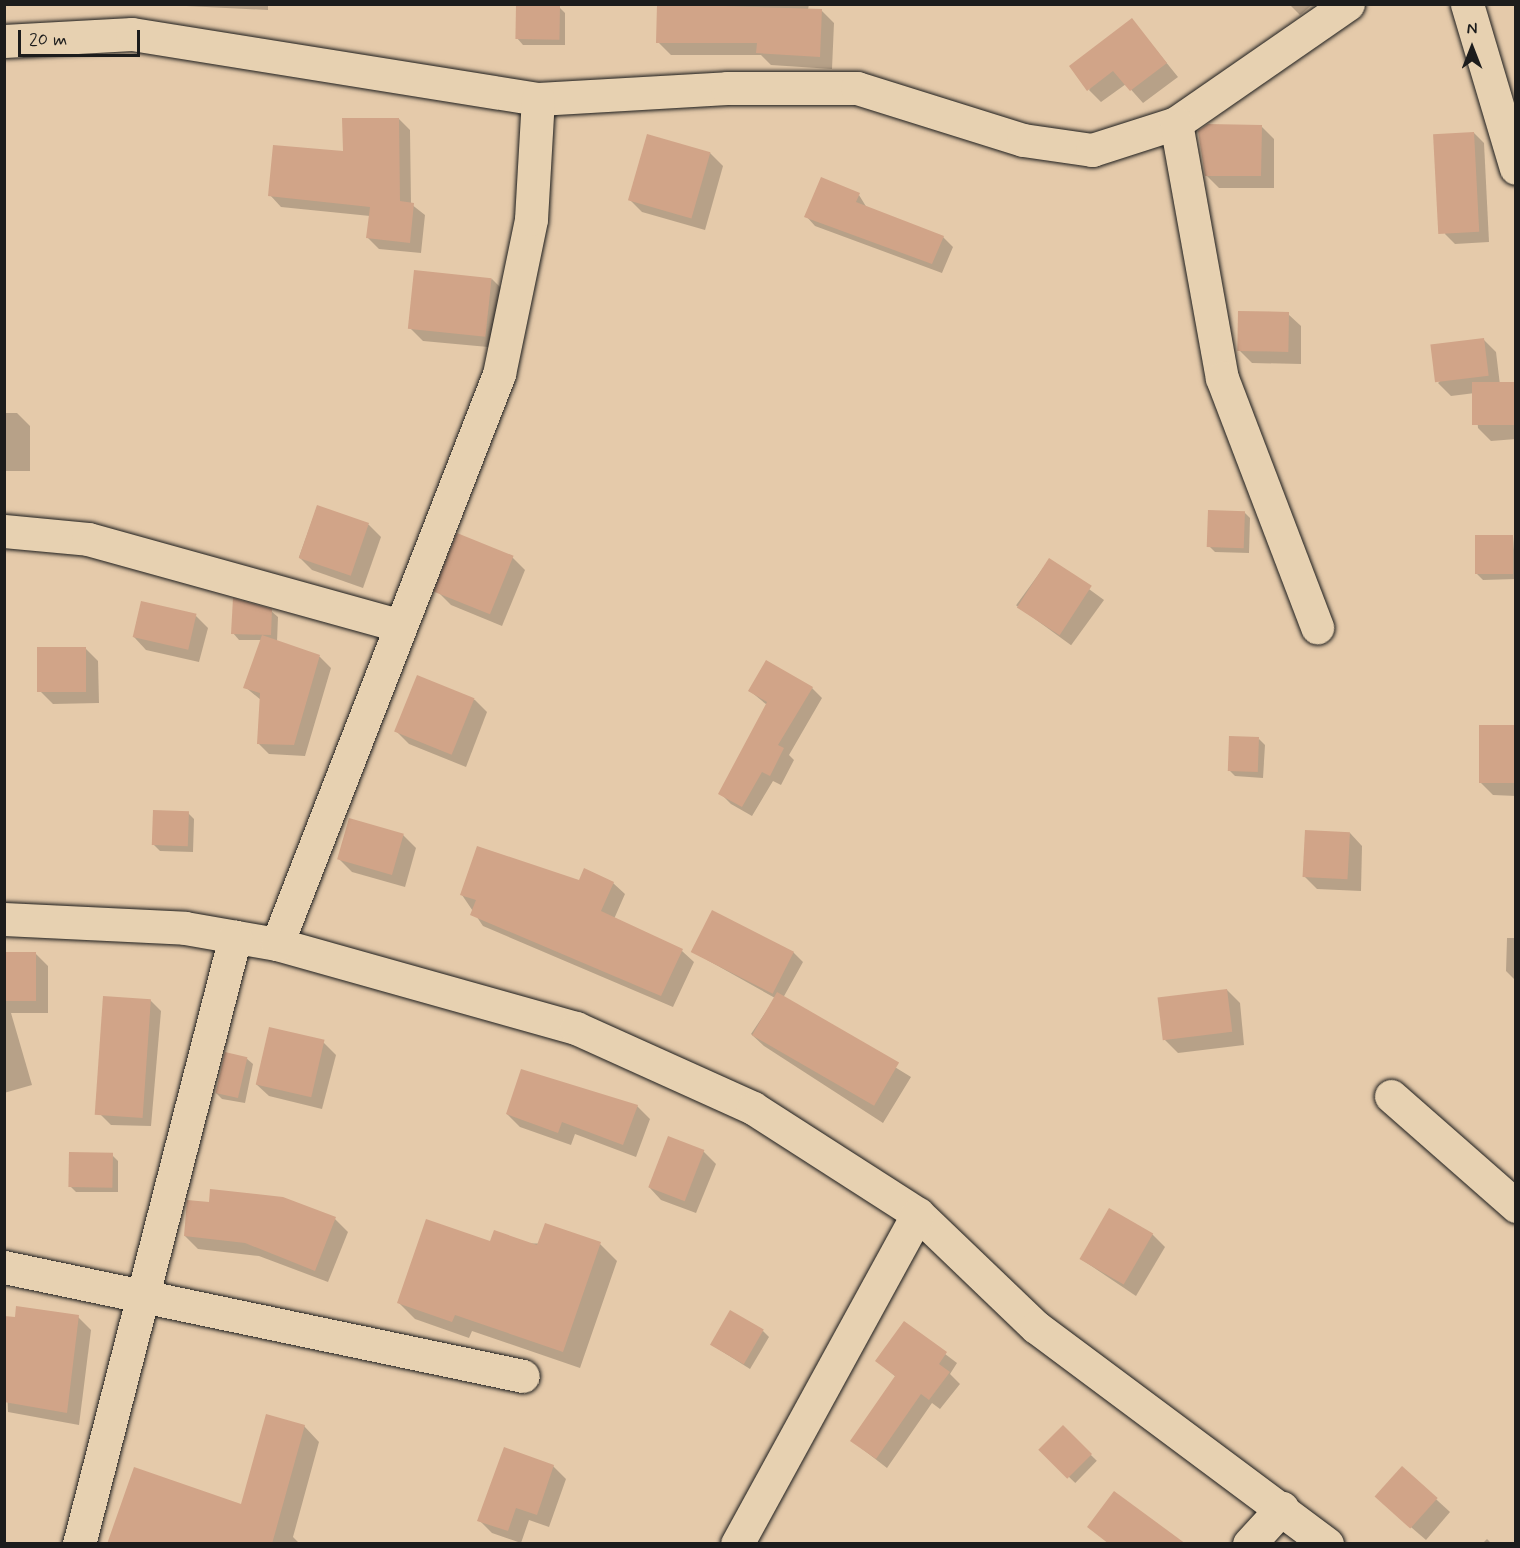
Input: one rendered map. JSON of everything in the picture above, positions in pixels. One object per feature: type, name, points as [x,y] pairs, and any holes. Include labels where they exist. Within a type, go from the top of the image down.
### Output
[{"type":"street","points":[[4,41],[132,34],[538,99],[727,88],[857,88],[1023,140],[1092,150],[1176,123],[1348,4]]},
{"type":"street","points":[[1467,4],[1515,168]]},
{"type":"street","points":[[277,944],[399,625],[499,374],[531,219],[538,99]]},
{"type":"street","points":[[1176,123],[1222,378],[1317,627]]},
{"type":"street","points":[[4,531],[88,539],[399,625]]},
{"type":"street","points":[[4,919],[185,928],[277,944],[576,1028],[753,1108],[918,1214],[1036,1327],[1282,1508],[1327,1544]]},
{"type":"street","points":[[79,1544],[146,1293],[235,936]]},
{"type":"street","points":[[1391,1096],[1515,1206]]},
{"type":"street","points":[[737,1544],[918,1214]]},
{"type":"street","points":[[4,1267],[146,1293],[523,1376]]},
{"type":"street","points":[[1249,1544],[1282,1508]]},
{"type":"building","points":[[657,4],[822,9],[820,57],[756,53],[757,43],[656,43]]},
{"type":"building","points":[[516,5],[560,6],[559,40],[515,39]]},
{"type":"building","points":[[1132,18],[1167,63],[1130,91],[1113,71],[1087,91],[1069,66]]},
{"type":"building","points":[[342,118],[399,118],[400,201],[414,203],[410,243],[366,238],[370,207],[268,196],[273,145],[343,151]]},
{"type":"building","points":[[1208,124],[1262,125],[1261,176],[1205,176],[1198,131]]},
{"type":"building","points":[[1474,132],[1479,232],[1438,234],[1433,134]]},
{"type":"building","points":[[647,134],[710,152],[691,219],[628,200]]},
{"type":"building","points":[[821,177],[860,193],[856,202],[944,236],[932,264],[804,217]]},
{"type":"building","points":[[414,270],[492,278],[485,337],[408,329]]},
{"type":"building","points":[[1238,311],[1289,312],[1288,352],[1237,351]]},
{"type":"building","points":[[1484,338],[1489,376],[1435,382],[1430,345]]},
{"type":"building","points":[[1472,382],[1515,382],[1515,425],[1472,425]]},
{"type":"building","points":[[317,505],[369,523],[351,576],[299,558]]},
{"type":"building","points":[[1208,510],[1245,511],[1244,548],[1207,547]]},
{"type":"building","points":[[457,533],[514,556],[490,614],[433,591]]},
{"type":"building","points":[[1475,535],[1513,535],[1513,574],[1475,574]]},
{"type":"building","points":[[1049,558],[1092,586],[1060,635],[1017,607]]},
{"type":"building","points":[[233,598],[272,609],[271,635],[231,634]]},
{"type":"building","points":[[141,601],[197,614],[188,650],[133,637]]},
{"type":"building","points":[[262,635],[320,655],[294,745],[257,744],[260,693],[243,688]]},
{"type":"building","points":[[37,647],[86,647],[86,692],[37,692]]},
{"type":"building","points":[[766,660],[813,687],[778,745],[784,748],[770,776],[762,772],[742,807],[718,794],[767,702],[748,691]]},
{"type":"building","points":[[417,675],[474,698],[452,755],[394,732]]},
{"type":"building","points":[[1479,725],[1515,725],[1515,783],[1479,783]]},
{"type":"building","points":[[1229,736],[1259,737],[1258,772],[1228,771]]},
{"type":"building","points":[[153,810],[189,811],[188,846],[152,845]]},
{"type":"building","points":[[349,818],[404,834],[392,875],[337,859]]},
{"type":"building","points":[[1305,830],[1350,832],[1347,879],[1303,877]]},
{"type":"building","points":[[477,846],[579,880],[584,868],[614,882],[601,911],[683,949],[661,996],[470,915],[476,900],[460,895]]},
{"type":"building","points":[[712,910],[794,952],[773,994],[691,952]]},
{"type":"building","points":[[4,952],[36,952],[36,1001],[4,1001]]},
{"type":"building","points":[[1227,989],[1232,1032],[1163,1040],[1158,998]]},
{"type":"building","points":[[777,992],[899,1062],[874,1106],[752,1035]]},
{"type":"building","points":[[103,996],[151,999],[143,1118],[95,1115]]},
{"type":"building","points":[[269,1027],[325,1040],[311,1097],[256,1084]]},
{"type":"building","points":[[225,1052],[247,1057],[238,1098],[216,1093]]},
{"type":"building","points":[[521,1069],[638,1105],[623,1145],[562,1122],[558,1133],[506,1114]]},
{"type":"building","points":[[668,1136],[704,1150],[685,1201],[648,1187]]},
{"type":"building","points":[[69,1152],[113,1153],[112,1188],[68,1187]]},
{"type":"building","points":[[210,1189],[283,1197],[336,1217],[315,1271],[245,1243],[184,1236],[187,1200],[209,1202]]},
{"type":"building","points":[[1109,1208],[1153,1234],[1124,1285],[1080,1259]]},
{"type":"building","points":[[426,1219],[490,1241],[494,1230],[537,1245],[545,1223],[601,1242],[563,1352],[455,1315],[452,1322],[397,1303]]},
{"type":"building","points":[[16,1306],[79,1315],[67,1413],[4,1402],[4,1316],[15,1317]]},
{"type":"building","points":[[730,1310],[764,1330],[744,1364],[710,1345]]},
{"type":"building","points":[[904,1321],[947,1352],[939,1364],[950,1372],[929,1400],[921,1394],[876,1459],[850,1441],[895,1376],[875,1361]]},
{"type":"building","points":[[266,1414],[305,1425],[272,1544],[107,1544],[134,1467],[241,1504]]},
{"type":"building","points":[[1063,1425],[1092,1454],[1067,1479],[1038,1450]]},
{"type":"building","points":[[504,1447],[554,1465],[537,1515],[516,1508],[508,1531],[477,1521]]},
{"type":"building","points":[[1402,1466],[1438,1498],[1410,1529],[1375,1496]]},
{"type":"building","points":[[1114,1491],[1186,1544],[1109,1544],[1087,1527]]}]
